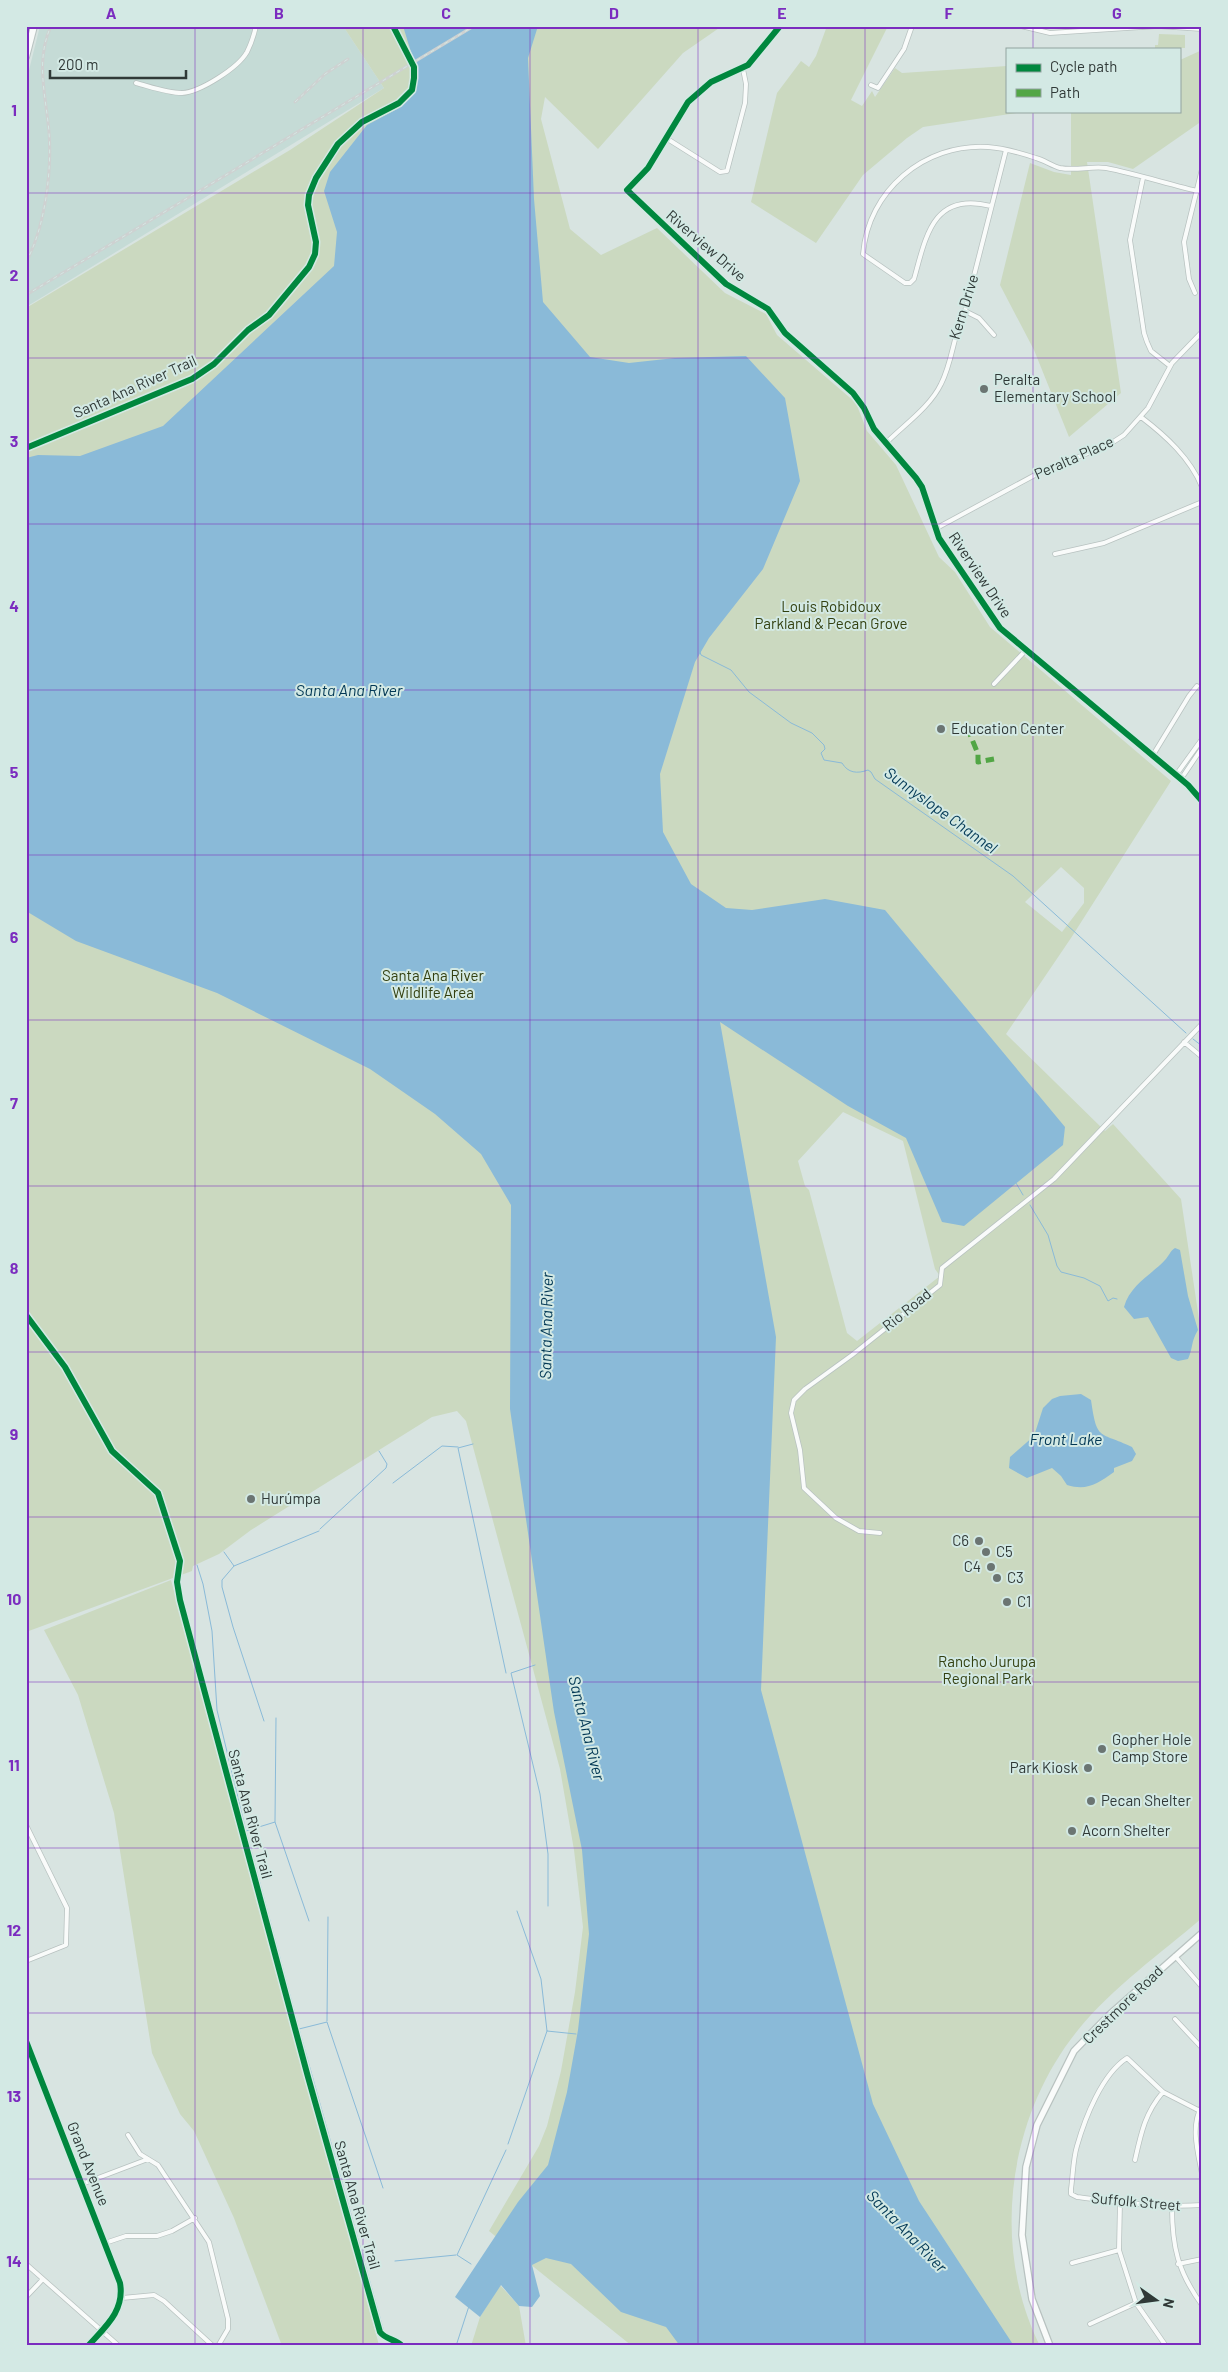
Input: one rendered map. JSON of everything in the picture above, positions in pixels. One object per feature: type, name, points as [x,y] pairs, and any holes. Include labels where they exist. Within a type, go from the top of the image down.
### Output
[{"type":"main road","points":[[26,58],[34,26]]},
{"type":"street","points":[[136,83],[170,92],[184,93],[199,88],[233,68],[246,54],[256,26]]},
{"type":"street","points":[[743,69],[746,84],[745,103],[727,171],[720,172],[666,138],[688,102],[699,91],[720,76],[743,69],[753,61],[780,26]]},
{"type":"street","points":[[871,85],[878,88],[904,49],[912,26]]},
{"type":"street","points":[[1021,26],[1050,33],[1150,26],[1202,30]]},
{"type":"street","name":"Riverview Drive","points":[[666,138],[648,168],[627,190],[726,284],[768,310],[785,333],[857,398],[874,429],[905,462],[922,487],[935,529],[947,552],[968,578],[992,618],[1026,650],[1181,779],[1202,801]]},
{"type":"street","points":[[991,206],[973,202],[956,205],[933,223],[925,236],[914,279],[910,283],[905,283],[863,254],[873,213],[880,200],[887,191],[923,161],[941,152],[977,147],[1006,150],[1037,158],[1058,167],[1070,169],[1106,168],[1202,192]]},
{"type":"street","name":"Kern Drive","points":[[886,443],[930,400],[940,386],[956,331],[965,311],[1006,150]]},
{"type":"street","points":[[1195,293],[1190,279],[1184,242],[1195,191],[1202,169]]},
{"type":"street","points":[[1144,178],[1131,230],[1133,259],[1147,342],[1151,351],[1170,366]]},
{"type":"street","points":[[965,311],[979,318],[994,335]]},
{"type":"street","name":"Peralta Place","points":[[935,529],[1046,469],[1107,446],[1124,435],[1141,417],[1170,366],[1202,332]]},
{"type":"street","points":[[1141,417],[1171,442],[1186,461],[1202,487]]},
{"type":"street","points":[[1055,554],[1104,543],[1202,502]]},
{"type":"street","points":[[994,684],[1026,650]]},
{"type":"street","points":[[1153,755],[1189,696],[1198,686]]},
{"type":"street","points":[[1176,775],[1202,739]]},
{"type":"street","points":[[1181,779],[1202,748]]},
{"type":"street","name":"Rio Road","points":[[880,1532],[859,1531],[836,1518],[804,1488],[800,1450],[791,1413],[794,1400],[805,1389],[852,1355],[940,1284],[942,1268],[1054,1178],[1202,1024]]},
{"type":"street","points":[[1186,1041],[1202,1056]]},
{"type":"street","points":[[26,1825],[67,1908],[66,1945],[26,1961]]},
{"type":"street","name":"Crestmore Road","points":[[1050,2346],[1032,2299],[1022,2235],[1026,2168],[1037,2125],[1074,2051],[1109,2015],[1202,1933]]},
{"type":"street","points":[[1175,1956],[1202,1988]]},
{"type":"street","points":[[1175,2019],[1202,2048]]},
{"type":"street","name":"Grand Avenue","points":[[26,2041],[28,2055],[106,2243],[120,2283],[122,2298]]},
{"type":"street","name":"Suffolk Street","points":[[1163,2092],[1127,2058],[1110,2074],[1089,2110],[1076,2147],[1071,2194],[1120,2202],[1172,2207],[1202,2205]]},
{"type":"street","points":[[1135,2160],[1143,2124],[1152,2105],[1163,2092],[1200,2112]]},
{"type":"street","points":[[1202,2106],[1196,2142],[1202,2174]]},
{"type":"street","points":[[128,2135],[136,2149],[158,2165],[195,2218],[209,2242],[214,2255],[228,2319],[228,2329],[218,2346]]},
{"type":"street","points":[[82,2184],[148,2159]]},
{"type":"street","points":[[1120,2202],[1119,2250],[1136,2303],[1166,2346]]},
{"type":"street","points":[[1172,2207],[1172,2236],[1178,2264],[1202,2304]]},
{"type":"street","points":[[106,2243],[126,2236],[157,2236],[172,2231],[195,2218]]},
{"type":"street","points":[[1072,2263],[1119,2250]]},
{"type":"street","points":[[1178,2264],[1202,2259]]},
{"type":"street","points":[[26,2264],[119,2346]]},
{"type":"street","points":[[26,2296],[43,2279]]},
{"type":"street","points":[[88,2346],[114,2317],[122,2298],[154,2295],[164,2300],[213,2346]]},
{"type":"street","points":[[1090,2324],[1136,2303]]},
{"type":"shaded area","points":[[40,26],[343,26],[384,88],[26,307],[26,82]]},
{"type":"green space","name":"Santa Ana River Wildlife Area","points":[[343,26],[722,26],[683,53],[598,149],[545,97],[541,119],[570,229],[601,255],[657,228],[725,293],[766,314],[777,335],[856,403],[867,431],[896,465],[939,557],[955,572],[990,627],[1171,781],[1071,938],[1006,1034],[1105,1131],[1113,1124],[1181,1199],[1202,1339],[1202,1918],[1137,1971],[1092,2014],[1054,2064],[1036,2102],[1022,2141],[1014,2183],[1012,2225],[1015,2267],[1024,2307],[1040,2346],[632,2346],[489,2231],[539,2146],[547,2126],[561,2071],[575,1992],[583,1927],[574,1850],[560,1769],[466,1421],[457,1411],[432,1417],[251,1530],[219,1554],[193,1566],[192,1571],[26,1632],[26,308],[290,150],[384,88]],"holes":[[[1061,867],[1084,888],[1084,903],[1062,932],[1025,902]],[[843,1112],[903,1141],[935,1269],[940,1276],[857,1341],[847,1333],[809,1190],[805,1186],[798,1161]]]},
{"type":"green space","points":[[827,26],[888,26],[851,100],[862,106],[872,91],[875,97],[895,68],[902,73],[1006,66],[1006,112],[1022,112],[923,127],[863,175],[816,243],[751,202],[777,93],[801,61],[809,67],[816,56]]},
{"type":"green space","points":[[1159,34],[1185,35],[1185,48],[1155,48],[1155,45],[1158,45]]},
{"type":"green space","points":[[1202,50],[1202,121],[1133,169],[1108,162],[1087,162],[1121,393],[1069,437],[1034,350],[1000,285],[1030,163],[1054,172],[1071,175],[1071,112],[1180,112],[1180,60]]},
{"type":"green space","points":[[171,1580],[379,2346],[282,2346],[234,2218],[194,2131],[180,2114],[152,2053],[114,1813],[78,1695],[44,1630]]},
{"type":"green space","points":[[500,2285],[519,2306],[526,2346],[471,2346],[480,2317]]},
{"type":"water","name":"Santa Ana River","points":[[403,26],[538,26],[528,58],[534,199],[543,302],[590,357],[629,363],[675,358],[746,356],[785,398],[800,481],[763,569],[709,638],[695,662],[660,774],[663,832],[691,884],[726,908],[752,910],[825,899],[885,910],[1065,1127],[1063,1145],[964,1226],[942,1222],[906,1138],[848,1106],[720,1022],[776,1337],[761,1690],[873,2104],[919,2201],[1014,2346],[680,2346],[666,2327],[621,2312],[571,2264],[546,2258],[532,2265],[540,2296],[532,2307],[519,2306],[501,2285],[480,2317],[455,2297],[518,2202],[548,2165],[567,2092],[578,2030],[589,1934],[582,1850],[554,1712],[510,1409],[511,1205],[481,1154],[435,1114],[370,1069],[217,993],[76,941],[26,911],[26,458],[38,455],[80,456],[163,426],[334,266],[337,232],[324,191],[330,172],[367,125],[401,107],[415,91],[418,75]]},
{"type":"water","points":[[1175,1248],[1180,1250],[1188,1296],[1198,1330],[1188,1359],[1178,1361],[1171,1358],[1148,1317],[1134,1319],[1124,1307],[1136,1286],[1165,1260]]},
{"type":"water","name":"Front Lake","points":[[1081,1394],[1091,1400],[1095,1423],[1101,1433],[1132,1447],[1136,1454],[1132,1461],[1114,1468],[1114,1472],[1097,1483],[1086,1487],[1067,1485],[1052,1468],[1027,1478],[1009,1468],[1010,1457],[1034,1436],[1043,1408],[1052,1399],[1060,1396]]},
{"type":"waterway","name":"Sunnyslope Channel","points":[[700,652],[701,655],[731,670],[749,692],[791,723],[812,733],[824,745],[825,749],[821,753],[824,760],[842,763],[853,772],[868,770],[875,779],[1013,876],[1186,1033]]},
{"type":"waterway","name":"Sunnyslope Channel","points":[[1193,1039],[1202,1046]]},
{"type":"waterway","points":[[1016,1183],[1023,1195]]},
{"type":"waterway","points":[[1030,1205],[1048,1235],[1057,1266],[1061,1272],[1084,1278],[1100,1286],[1108,1301],[1113,1298],[1117,1299]]},
{"type":"waterway","points":[[473,1444],[458,1448],[506,1673]]},
{"type":"waterway","points":[[393,1483],[442,1446],[458,1447]]},
{"type":"waterway","points":[[320,1529],[386,1468],[387,1464],[379,1451]]},
{"type":"waterway","points":[[234,1566],[319,1531]]},
{"type":"waterway","points":[[224,1552],[234,1566],[222,1580],[222,1587],[264,1721]]},
{"type":"waterway","points":[[197,1565],[203,1584],[212,1631],[217,1710],[246,1831],[384,2332]]},
{"type":"waterway","points":[[535,1665],[511,1673],[540,1794],[548,1854],[548,1906]]},
{"type":"waterway","points":[[275,1822],[276,1718]]},
{"type":"waterway","points":[[246,1831],[275,1822],[309,1921]]},
{"type":"waterway","points":[[517,1911],[541,1979],[547,2031],[576,2034]]},
{"type":"waterway","points":[[327,2021],[328,1917]]},
{"type":"waterway","points":[[299,2029],[327,2022],[383,2188]]},
{"type":"waterway","points":[[508,2144],[547,2031]]},
{"type":"waterway","points":[[471,2264],[457,2255],[506,2150]]},
{"type":"waterway","points":[[395,2261],[456,2255]]},
{"type":"waterway","points":[[456,2346],[469,2306]]},
{"type":"railway","points":[[26,262],[38,233],[48,181],[50,147],[43,65],[46,39],[51,26]]},
{"type":"railway","points":[[26,295],[474,26]]},
{"type":"railway","points":[[295,102],[325,74],[348,59]]},
{"type":"marked path","points":[[967,727],[978,754],[978,762],[994,759]]},
{"type":"cycle path","name":"Santa Ana River Trail","points":[[26,448],[192,379],[214,364],[248,330],[269,315],[309,267],[315,254],[316,242],[308,205],[309,195],[316,178],[338,144],[362,122],[399,103],[412,90],[414,67],[393,26]]},
{"type":"cycle path","points":[[780,26],[748,65],[711,82],[688,102],[648,168],[627,190],[726,284],[768,309],[785,333],[853,393],[864,408],[874,429],[922,487],[939,538],[1000,628],[1188,785],[1202,801]]},
{"type":"cycle path","name":"Santa Ana River Trail","points":[[26,1315],[65,1367],[112,1451],[158,1493],[180,1561],[177,1582],[180,1600],[308,2077],[380,2332],[385,2337],[402,2346]]},
{"type":"cycle path","points":[[26,2041],[120,2283],[121,2293],[117,2310],[107,2325],[88,2346]]},
{"type":"place","name":"Peralta Elementary School","points":[[984,389]]},
{"type":"place","name":"Education Center","points":[[941,729]]},
{"type":"place","name":"Hurúmpa","points":[[251,1499]]},
{"type":"place","name":"C6","points":[[979,1541]]},
{"type":"place","name":"C5","points":[[986,1552]]},
{"type":"place","name":"C4","points":[[991,1567]]},
{"type":"place","name":"C3","points":[[997,1578]]},
{"type":"place","name":"C1","points":[[1007,1602]]},
{"type":"place","name":"Gopher Hole Camp Store","points":[[1102,1749]]},
{"type":"place","name":"Park Kiosk","points":[[1088,1768]]},
{"type":"place","name":"Pecan Shelter","points":[[1091,1801]]},
{"type":"place","name":"Acorn Shelter","points":[[1072,1831]]},
{"type":"park label","name":"Louis Robidoux Parkland & Pecan Grove","points":[[831,616]]},
{"type":"park label","name":"Rancho Jurupa Regional Park","points":[[987,1670]]}]
